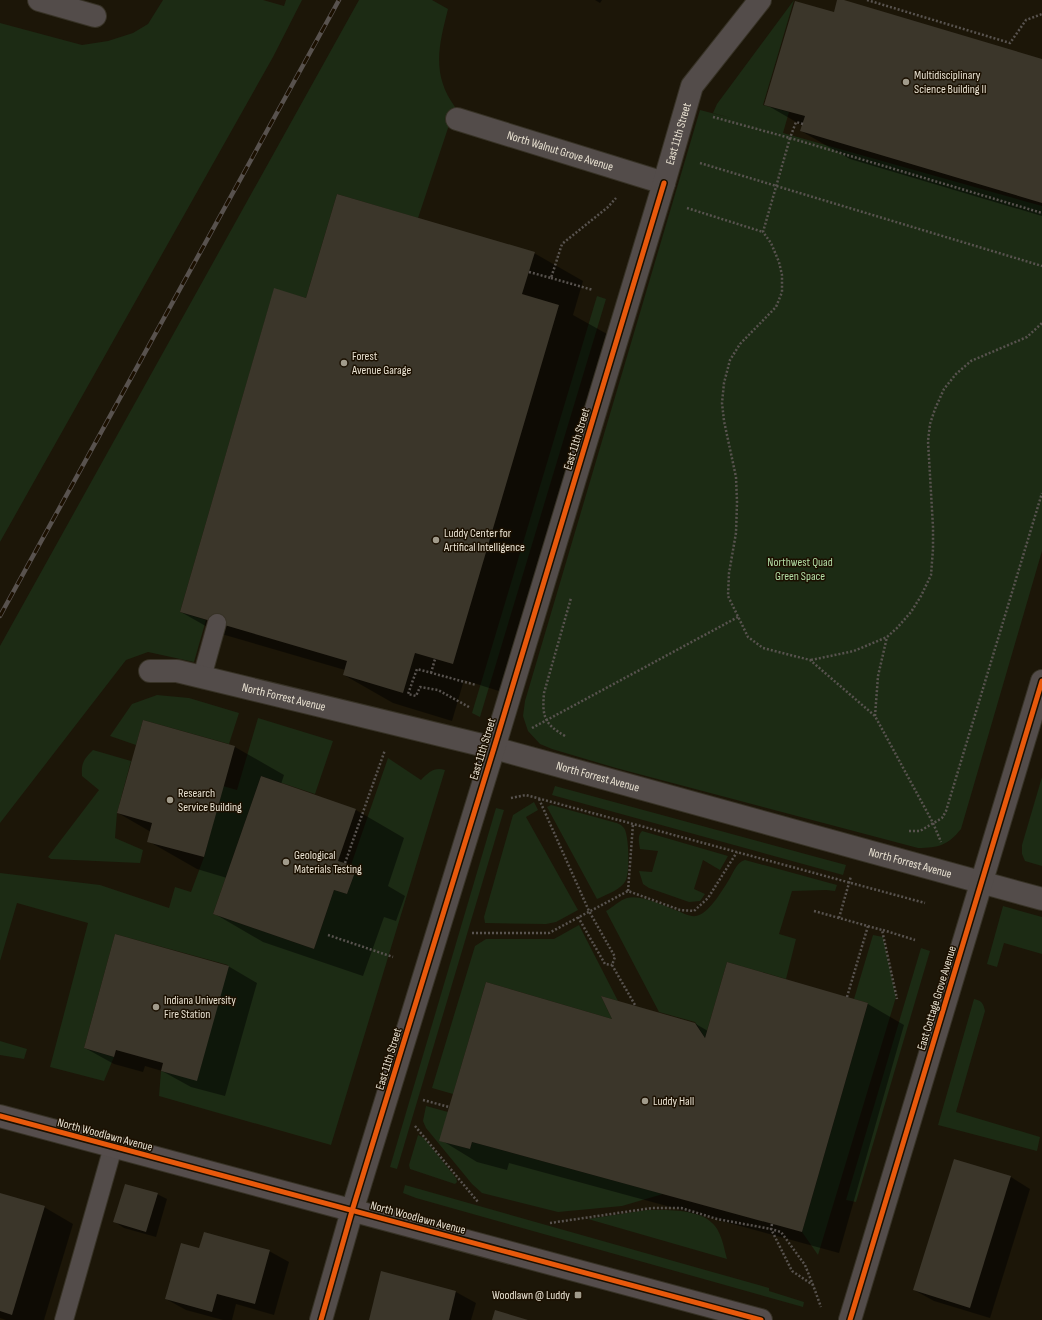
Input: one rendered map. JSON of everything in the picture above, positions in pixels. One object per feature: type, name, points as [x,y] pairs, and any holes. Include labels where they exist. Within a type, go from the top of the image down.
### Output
[{"type":"street","points":[[39,0],[95,16]]},
{"type":"street","name":"East 11th Street","points":[[320,1320],[494,748],[692,86],[760,0]]},
{"type":"street","name":"North Walnut Grove Avenue","points":[[457,120],[664,183]]},
{"type":"street","name":"North Forrest Avenue","points":[[150,671],[177,671],[494,748],[1042,899]]},
{"type":"street","name":"East Cottage Grove Avenue","points":[[850,1320],[1042,681]]},
{"type":"street","name":"North Woodlawn Avenue","points":[[0,1116],[761,1320]]},
{"type":"lane","points":[[202,677],[217,623]]},
{"type":"lane","points":[[64,1320],[113,1147]]},
{"type":"path","points":[[867,0],[1010,43],[1026,20],[1042,14]]},
{"type":"path","points":[[712,117],[790,138],[1042,212]]},
{"type":"path","points":[[763,232],[790,138],[796,122],[802,124]]},
{"type":"path","points":[[697,170],[700,163],[700,156]]},
{"type":"path","points":[[700,163],[1042,266]]},
{"type":"path","points":[[551,278],[562,244],[608,207],[618,196]]},
{"type":"path","points":[[684,215],[686,207],[763,232],[771,243],[779,262],[782,275],[782,292],[776,307],[740,344],[730,360],[724,383],[722,403],[724,421],[736,477],[737,502],[736,533],[729,573],[728,596],[748,637],[764,648],[810,660],[875,716],[934,824]]},
{"type":"path","points":[[529,272],[593,290]]},
{"type":"path","points":[[810,660],[854,651],[887,637],[911,612],[931,575],[933,527],[928,441],[930,424],[944,389],[956,374],[971,361],[1027,337],[1042,323]]},
{"type":"path","points":[[905,830],[920,831],[942,818],[946,811],[1042,493]]},
{"type":"path","points":[[565,736],[552,729],[546,720],[542,708],[544,693],[572,594]]},
{"type":"path","points":[[532,728],[738,617]]},
{"type":"path","points":[[875,716],[878,676],[887,637]]},
{"type":"path","points":[[431,673],[435,659]]},
{"type":"path","points":[[469,707],[438,690],[420,687],[416,696],[408,694],[417,669],[476,685]]},
{"type":"path","points":[[345,863],[394,724]]},
{"type":"path","points":[[511,798],[526,795],[925,903]]},
{"type":"path","points":[[539,799],[589,911],[615,957],[612,965]]},
{"type":"path","points":[[628,891],[633,824]]},
{"type":"path","points":[[472,933],[549,933],[628,891],[680,910],[694,911],[708,898],[737,852]]},
{"type":"path","points":[[839,918],[849,882]]},
{"type":"path","points":[[814,911],[915,940]]},
{"type":"path","points":[[578,917],[605,964],[612,965]]},
{"type":"path","points":[[848,997],[868,926]]},
{"type":"path","points":[[882,930],[897,999]]},
{"type":"path","points":[[328,935],[393,957]]},
{"type":"path","points":[[612,965],[635,1005]]},
{"type":"path","points":[[423,1100],[449,1107]]},
{"type":"path","points":[[415,1126],[478,1202]]},
{"type":"path","points":[[550,1223],[652,1208],[681,1208],[718,1219],[781,1232],[805,1265],[822,1307]]},
{"type":"path","points":[[772,1224],[771,1229],[792,1271],[813,1285]]},
{"type":"green space","points":[[163,0],[263,0],[284,6],[286,0],[302,0],[273,57],[0,542],[0,23],[82,45],[108,41],[133,33],[148,24]]},
{"type":"green space","points":[[359,0],[432,0],[448,9],[442,35],[439,59],[440,71],[447,95],[455,107],[418,218],[337,194],[306,298],[274,289],[180,612],[206,620],[194,662],[148,652],[126,660],[0,823],[0,646]]},
{"type":"green space","name":"Northwest Quad Green Space","points":[[794,0],[763,105],[789,112],[783,133],[1042,206],[1042,551],[961,829],[952,839],[932,847],[918,848],[616,768],[552,749],[540,744],[528,731],[523,716],[525,701],[700,110],[731,118],[713,113],[717,104]]},
{"type":"green space","points":[[597,296],[606,299],[480,717],[472,713]]},
{"type":"green space","points":[[157,695],[189,698],[239,713],[229,744],[143,720],[136,745],[110,736],[132,704]]},
{"type":"green space","points":[[258,718],[333,741],[315,794],[261,776],[213,914],[314,949],[334,890],[347,894],[357,867],[351,865],[388,758],[421,780],[432,771],[438,769],[445,770],[331,1145],[159,1096],[161,1071],[197,1080],[228,965],[115,934],[84,1048],[114,1057],[104,1081],[50,1067],[88,923],[17,903],[0,961],[0,873],[100,885],[169,908],[175,887],[191,892],[204,857],[223,786],[237,790]]},
{"type":"green space","points":[[93,750],[131,761],[117,813],[115,838],[143,850],[140,863],[51,859],[48,857],[99,790],[82,776],[84,762]]},
{"type":"green space","points":[[1042,777],[1042,866],[1025,861],[1022,854],[1022,845]]},
{"type":"green space","points":[[555,786],[846,865],[843,875],[552,795]]},
{"type":"green space","points":[[534,802],[538,810],[526,817],[578,910],[556,922],[546,924],[485,923],[484,917],[513,815]]},
{"type":"green space","points":[[551,805],[616,823],[624,828],[628,845],[628,862],[626,880],[621,886],[597,899],[547,807]]},
{"type":"green space","points":[[496,808],[504,810],[397,1169],[390,1167]]},
{"type":"green space","points":[[642,831],[728,856],[720,870],[703,860],[694,889],[705,894],[700,901],[689,902],[649,888],[643,884],[639,871],[652,872],[658,851],[640,849],[639,837]]},
{"type":"green space","points":[[745,860],[837,885],[835,891],[792,891],[779,934],[796,939],[786,979],[727,962],[705,1038],[695,1022],[659,1012],[606,911],[622,900],[633,897],[646,899],[689,915],[696,916],[706,911],[711,906],[724,888],[734,870],[742,861]]},
{"type":"green space","points":[[1003,906],[1042,917],[1042,954],[1004,943],[997,967],[987,964]]},
{"type":"green space","points":[[579,925],[618,1001],[601,996],[612,1019],[486,982],[453,1094],[432,1088],[475,946],[486,939],[554,939]]},
{"type":"green space","points":[[873,935],[883,937],[896,997],[818,1255],[802,1232],[868,1003],[854,999]]},
{"type":"green space","points":[[921,948],[930,951],[856,1202],[846,1200]]},
{"type":"green space","points":[[974,999],[982,1003],[985,1011],[956,1112],[1040,1137],[1037,1151],[938,1125]]},
{"type":"green space","points":[[0,1041],[27,1049],[24,1059],[0,1055]]},
{"type":"green space","points":[[426,1106],[448,1112],[440,1141],[470,1149],[472,1142],[663,1194],[622,1206],[558,1212],[482,1193],[472,1184],[426,1128],[423,1121]]},
{"type":"green space","points":[[418,1135],[424,1138],[456,1178],[457,1182],[455,1184],[410,1169],[409,1165]]},
{"type":"green space","points":[[405,1185],[769,1288],[769,1291],[804,1302],[803,1307],[416,1198],[403,1193]]},
{"type":"green space","points":[[647,1210],[683,1211],[693,1213],[709,1220],[719,1233],[727,1259],[588,1219]]},
{"type":"building","name":"Multidisciplinary Science Building II","points":[[837,0],[844,0],[1042,59],[1042,203],[800,131],[805,116],[764,105],[795,1],[834,12]]},
{"type":"building","name":"Forest Avenue Garage","points":[[337,194],[535,252],[522,294],[559,305],[453,664],[415,653],[403,693],[343,675],[347,661],[180,612],[274,288],[306,298]]},
{"type":"building","name":"Research Service Building","points":[[143,720],[235,746],[204,857],[147,842],[152,823],[117,813]]},
{"type":"building","name":"Geological Materials Testing","points":[[261,776],[356,809],[338,861],[357,867],[347,894],[334,890],[314,949],[213,914]]},
{"type":"building","name":"Indiana University Fire Station","points":[[115,934],[229,966],[197,1081],[161,1071],[163,1063],[116,1050],[114,1057],[84,1048]]},
{"type":"building","name":"Luddy Hall","points":[[727,962],[868,1003],[802,1232],[472,1142],[470,1149],[439,1141],[486,982],[612,1019],[601,996],[695,1023],[705,1038]]},
{"type":"building","points":[[954,1159],[1011,1176],[970,1308],[913,1290]]},
{"type":"building","points":[[125,1184],[158,1193],[146,1232],[113,1222]]},
{"type":"building","points":[[0,1193],[45,1206],[12,1315],[0,1311]]},
{"type":"building","points":[[204,1232],[270,1250],[255,1304],[217,1294],[212,1312],[165,1299],[181,1243],[199,1248]]},
{"type":"building","points":[[381,1271],[456,1291],[449,1320],[369,1320]]},
{"type":"building","points":[[495,1310],[528,1320],[492,1320]]},
{"type":"railway","points":[[0,616],[339,0]]},
{"type":"cycle path","points":[[321,1320],[352,1211],[494,748],[664,183]]},
{"type":"cycle path","points":[[850,1320],[1042,681]]},
{"type":"cycle path","points":[[0,1116],[761,1320]]},
{"type":"place","name":"Multidisciplinary Science Building II","points":[[906,82]]},
{"type":"place","name":"Forest Avenue Garage","points":[[344,363]]},
{"type":"place","name":"Luddy Center for Artifical Intelligence","points":[[436,540]]},
{"type":"place","name":"Research Service Building","points":[[170,800]]},
{"type":"place","name":"Geological Materials Testing","points":[[286,862]]},
{"type":"place","name":"Indiana University Fire Station","points":[[156,1007]]},
{"type":"place","name":"Luddy Hall","points":[[645,1101]]},
{"type":"place","name":"Woodlawn @ Luddy","points":[[578,1295]]}]
